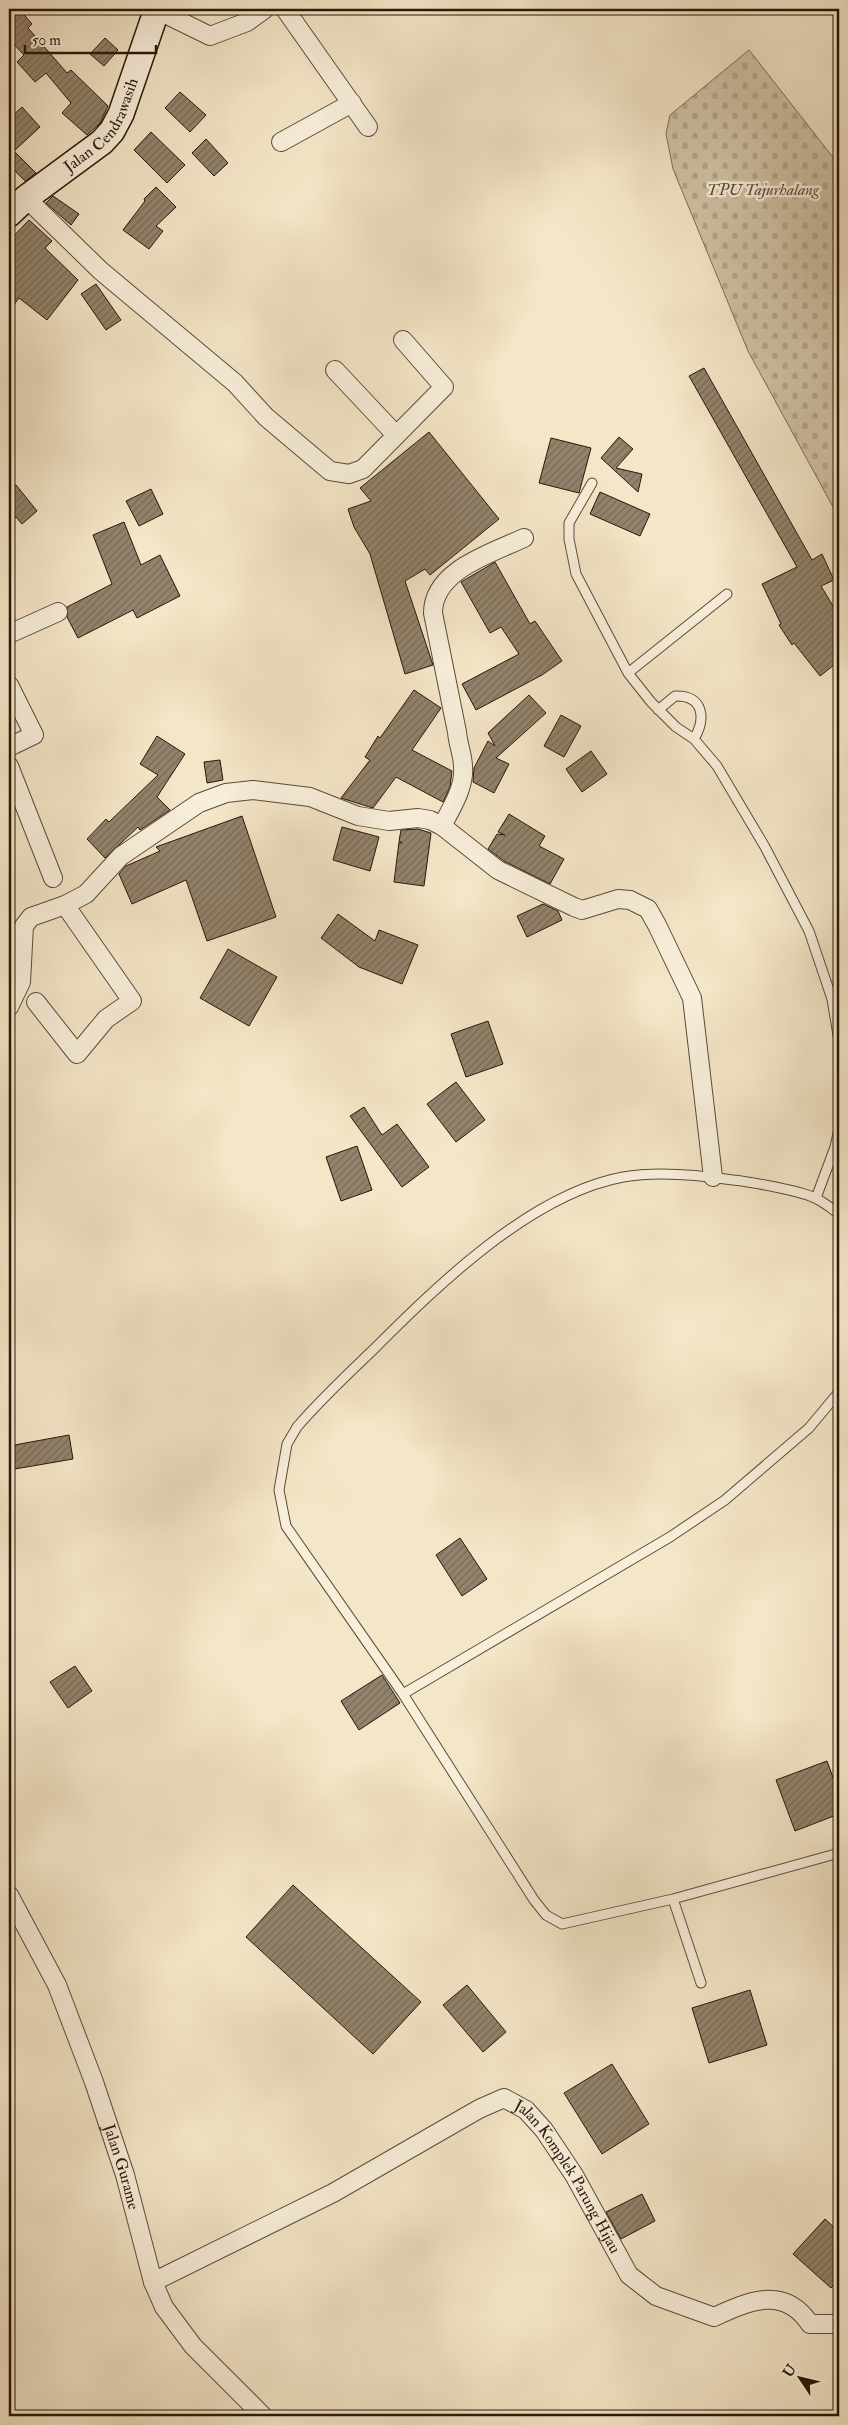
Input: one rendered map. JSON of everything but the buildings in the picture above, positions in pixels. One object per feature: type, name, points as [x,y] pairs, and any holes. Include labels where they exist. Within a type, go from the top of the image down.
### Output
[{"type":"street","points":[[157,10],[210,36],[247,22],[265,9]]},
{"type":"street","points":[[285,9],[368,127]]},
{"type":"street","name":"Jalan Cendrawasih","points":[[14,208],[102,142],[112,131],[121,114],[157,10]]},
{"type":"street","points":[[281,142],[352,104]]},
{"type":"street","points":[[14,208],[101,271],[236,383],[266,417],[330,471],[349,474],[363,469],[444,387],[403,340]]},
{"type":"street","points":[[335,370],[396,435]]},
{"type":"street","points":[[442,826],[461,786],[464,765],[458,746],[458,732],[433,613],[434,600],[441,587],[458,570],[524,538]]},
{"type":"street","points":[[9,634],[58,612]]},
{"type":"street","points":[[9,685],[34,735],[9,747]]},
{"type":"street","points":[[9,766],[54,878]]},
{"type":"street","points":[[9,1007],[21,982],[24,926],[31,917],[65,905],[86,894],[120,856],[199,803],[226,793],[253,790],[310,797],[358,816],[389,821],[418,818],[430,820],[442,826],[498,870],[574,907],[582,910],[618,899],[630,900],[648,909],[692,998],[713,1177]]},
{"type":"street","points":[[36,1002],[77,1054],[106,1018],[132,1001],[65,905]]},
{"type":"street","name":"Jalan Gurame","points":[[9,1895],[57,1985],[94,2082],[125,2175],[153,2282],[164,2307],[189,2340],[260,2415]]},
{"type":"street","name":"Jalan Komplek Parung Hijau","points":[[153,2282],[333,2193],[479,2109],[504,2098],[526,2110],[544,2130],[574,2175],[629,2275],[656,2296],[714,2318],[745,2303],[781,2300],[801,2310],[810,2324],[839,2324]]},
{"type":"lane","points":[[592,483],[569,523],[571,554],[576,574],[628,673],[658,710],[676,727],[694,739],[717,766],[794,899],[809,931],[832,999],[839,1040]]},
{"type":"lane","points":[[628,673],[727,594]]},
{"type":"lane","points":[[658,710],[675,696],[691,698],[697,703],[701,719],[699,731],[694,739]]},
{"type":"lane","points":[[816,1198],[839,1129]]},
{"type":"lane","points":[[839,1214],[816,1198],[747,1182],[713,1177],[624,1177],[585,1188],[517,1225],[489,1244],[429,1295],[297,1427],[288,1444],[279,1490],[286,1526],[403,1694],[534,1900],[546,1915],[562,1924],[673,1898],[839,1852]]},
{"type":"lane","points":[[403,1694],[670,1537],[725,1500],[809,1428],[839,1392]]},
{"type":"lane","points":[[673,1898],[701,1983]]},
{"type":"green space","name":"TPU Tajurhalang","points":[[749,50],[839,165],[839,518],[748,351],[673,169],[666,134],[670,115]]}]
